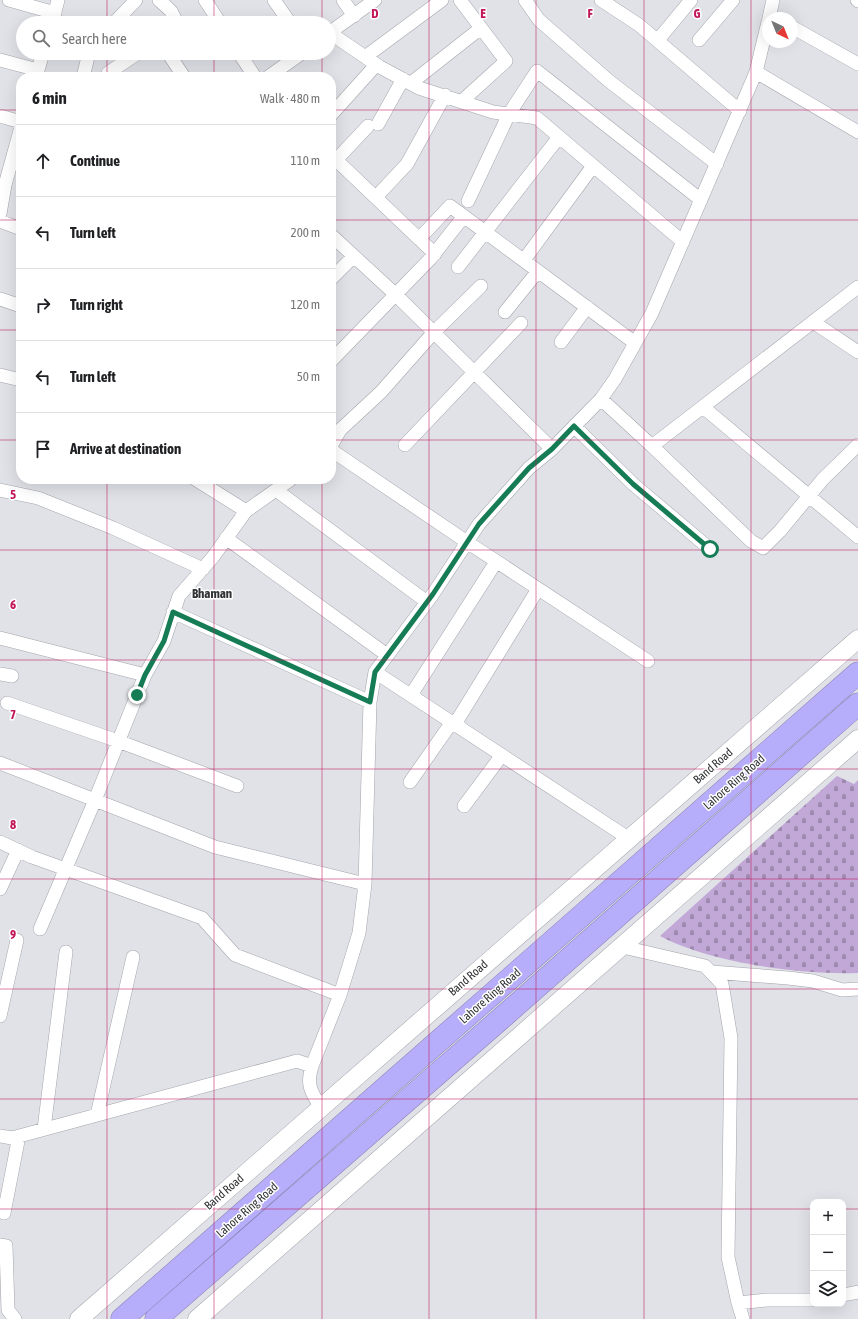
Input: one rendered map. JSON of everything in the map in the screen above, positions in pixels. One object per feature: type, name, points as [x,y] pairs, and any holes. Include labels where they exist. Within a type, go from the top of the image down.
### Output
[{"type":"highway","name":"Lahore Ring Road","points":[[122,1319],[858,673]]},
{"type":"highway","name":"Lahore Ring Road","points":[[156,1319],[505,1015],[858,704]]},
{"type":"main road","name":"Band Road","points":[[79,1319],[628,838],[694,783],[858,639]]},
{"type":"main road","points":[[203,1317],[858,740]]},
{"type":"street","points":[[9,0],[48,16]]},
{"type":"street","points":[[54,16],[58,0]]},
{"type":"street","points":[[121,16],[136,0]]},
{"type":"street","points":[[159,0],[171,11],[174,16]]},
{"type":"street","points":[[205,0],[215,16]]},
{"type":"street","points":[[274,0],[285,16]]},
{"type":"street","points":[[343,0],[354,16]]},
{"type":"street","points":[[336,28],[375,0]]},
{"type":"street","points":[[336,108],[371,61],[442,0]]},
{"type":"street","points":[[460,0],[506,60],[462,101]]},
{"type":"street","points":[[525,0],[539,20],[609,81],[717,164]]},
{"type":"street","points":[[602,0],[658,40],[740,111]]},
{"type":"street","points":[[658,40],[692,0]]},
{"type":"street","points":[[699,40],[732,0]]},
{"type":"street","points":[[772,12],[773,0]]},
{"type":"street","points":[[336,155],[373,125],[407,81],[481,28]]},
{"type":"street","points":[[798,30],[858,64]]},
{"type":"street","points":[[336,38],[371,61],[407,81],[493,112],[537,118],[683,242]]},
{"type":"street","points":[[321,1108],[309,1085],[308,1077],[340,995],[359,933],[365,884],[370,702],[375,672],[427,602],[479,524],[529,468],[552,449],[601,399],[652,313],[740,111],[756,72],[763,48]]},
{"type":"street","points":[[0,60],[32,72]]},
{"type":"street","points":[[38,72],[41,60]]},
{"type":"street","points":[[84,72],[87,60]]},
{"type":"street","points":[[110,72],[128,60]]},
{"type":"street","points":[[172,60],[180,72]]},
{"type":"street","points":[[244,60],[252,72]]},
{"type":"street","points":[[275,72],[292,60]]},
{"type":"street","points":[[468,201],[509,114],[537,71],[701,200]]},
{"type":"street","points":[[756,72],[858,132]]},
{"type":"street","points":[[376,197],[407,164],[445,95]]},
{"type":"street","points":[[0,116],[16,121]]},
{"type":"street","points":[[458,267],[559,137]]},
{"type":"street","points":[[0,214],[3,185],[16,143]]},
{"type":"street","points":[[336,159],[435,254]]},
{"type":"street","points":[[524,260],[593,166]]},
{"type":"street","points":[[419,239],[450,206],[635,343]]},
{"type":"street","points":[[336,356],[435,254],[464,216]]},
{"type":"street","points":[[0,221],[16,227]]},
{"type":"street","points":[[336,240],[396,294],[552,449]]},
{"type":"street","points":[[336,274],[354,256]]},
{"type":"street","points":[[505,312],[538,271]]},
{"type":"street","points":[[336,437],[340,430],[381,392],[434,332],[481,286]]},
{"type":"street","points":[[652,446],[858,288]]},
{"type":"street","points":[[0,299],[16,304]]},
{"type":"street","points":[[561,342],[587,307]]},
{"type":"street","points":[[813,322],[858,352]]},
{"type":"street","points":[[405,445],[521,323]]},
{"type":"street","points":[[0,375],[16,379]]},
{"type":"street","points":[[601,399],[751,541],[763,548],[780,531],[823,479],[858,445]]},
{"type":"street","points":[[703,407],[858,537]]},
{"type":"street","points":[[574,426],[633,484],[710,549]]},
{"type":"street","points":[[336,453],[496,562],[648,660]]},
{"type":"street","points":[[202,484],[246,511]]},
{"type":"street","points":[[40,929],[95,800],[145,675],[164,641],[179,596],[203,569],[246,511],[284,484]]},
{"type":"street","points":[[0,490],[38,498],[113,528],[203,569]]},
{"type":"street","points":[[276,490],[427,602]]},
{"type":"street","points":[[226,538],[387,655]]},
{"type":"street","points":[[411,695],[496,562]]},
{"type":"street","points":[[410,782],[453,723],[538,589]]},
{"type":"street","points":[[173,612],[370,702]]},
{"type":"street","points":[[0,638],[145,675]]},
{"type":"street","points":[[375,672],[628,838]]},
{"type":"street","points":[[7,703],[118,741],[237,786]]},
{"type":"street","points":[[464,806],[502,755]]},
{"type":"street","points":[[0,763],[215,847],[365,884]]},
{"type":"street","points":[[0,842],[66,869],[202,918],[235,955],[340,995]]},
{"type":"street","points":[[1,884],[18,850]]},
{"type":"street","points":[[0,1016],[17,940]]},
{"type":"street","points":[[623,947],[705,966],[722,984],[731,1038],[728,1257],[743,1319]]},
{"type":"street","points":[[44,1129],[66,952]]},
{"type":"street","points":[[97,1115],[133,957]]},
{"type":"street","points":[[712,972],[813,981],[842,990],[858,989]]},
{"type":"street","points":[[0,1136],[12,1138],[297,1061],[312,1066]]},
{"type":"street","points":[[4,1214],[19,1136]]},
{"type":"street","points":[[0,1245],[6,1246],[8,1310],[15,1319]]},
{"type":"street","points":[[846,1294],[858,1292]]},
{"type":"street","points":[[738,1303],[767,1300],[810,1300]]},
{"type":"green space","points":[[837,776],[854,784],[858,780],[858,973],[810,972],[730,960],[704,953],[660,936]]},
{"type":"district","name":"Bhaman","points":[[212,593]]},
{"type":"route","points":[[137,695],[145,675],[164,641],[173,612],[370,702],[375,672],[433,594],[479,524],[529,468],[552,449],[574,426],[633,484],[710,549]]}]
